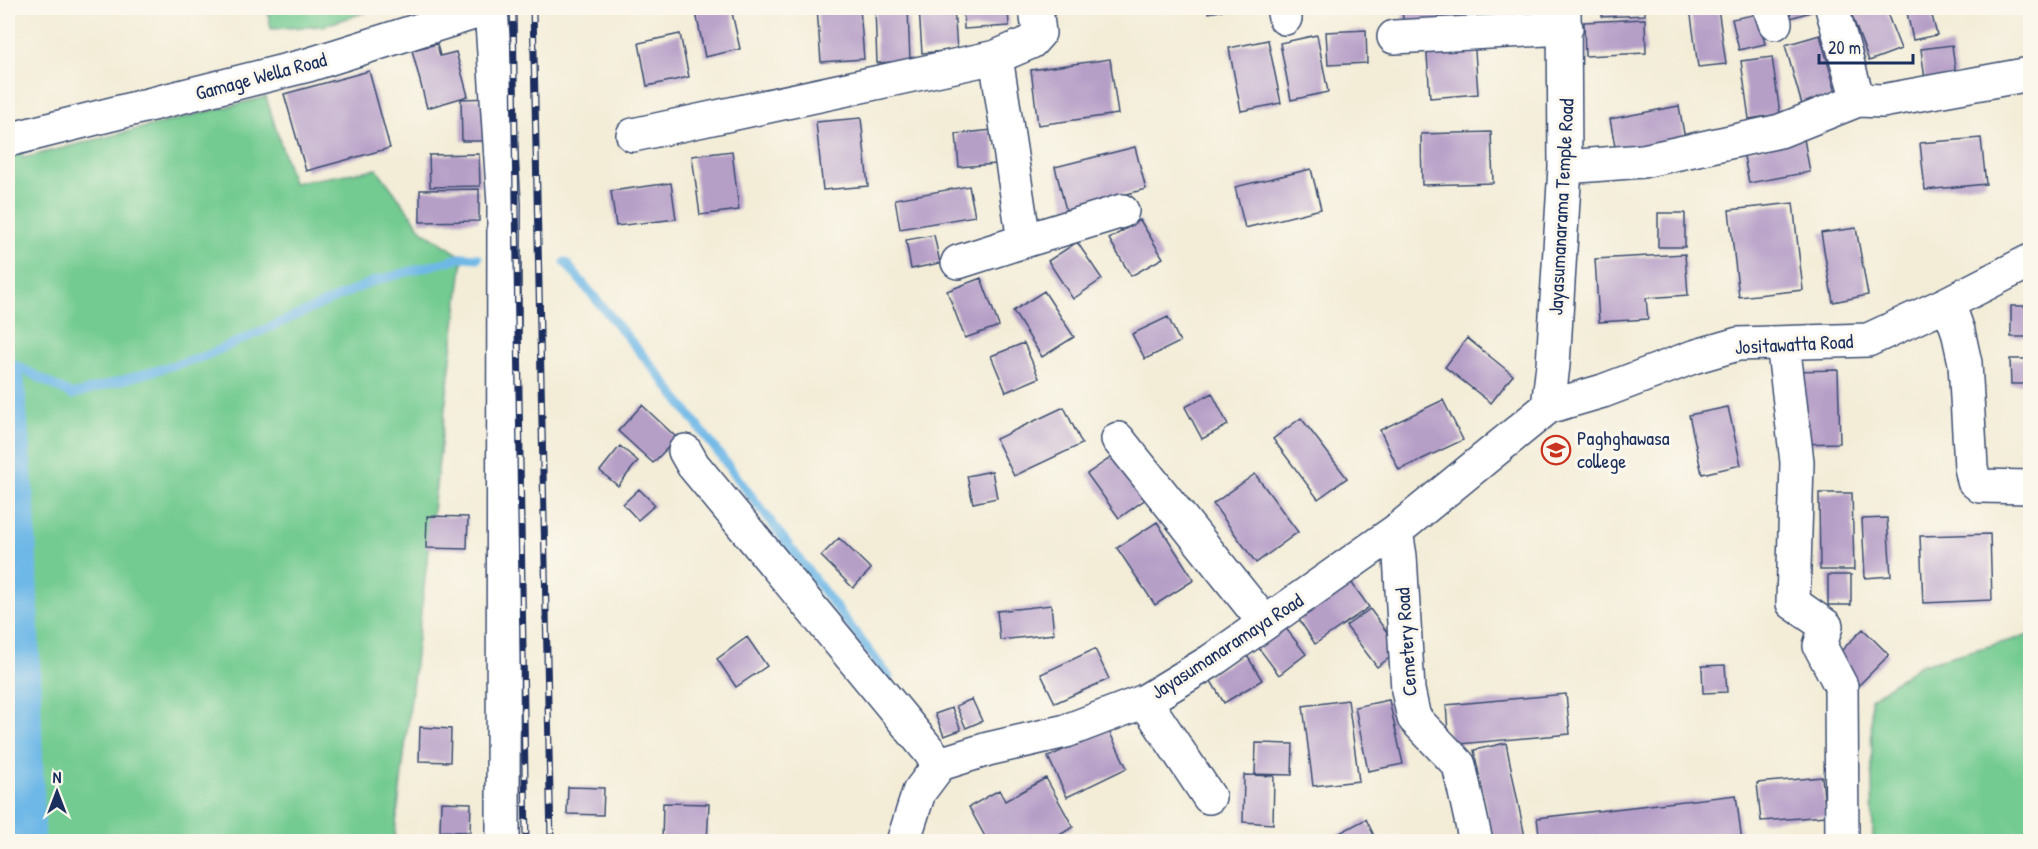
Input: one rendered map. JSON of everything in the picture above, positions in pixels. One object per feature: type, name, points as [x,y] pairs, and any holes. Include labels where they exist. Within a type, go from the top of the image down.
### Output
[{"type":"street","name":"Gamage Wella Road","points":[[19,137],[308,65],[490,8]]},
{"type":"street","points":[[490,8],[504,204],[503,842]]},
{"type":"street","points":[[633,135],[996,57],[1031,42],[1039,33],[1036,8]]},
{"type":"street","points":[[1832,8],[1858,100]]},
{"type":"street","points":[[1394,37],[1565,18]]},
{"type":"street","name":"Jayasumanarama Temple Road","points":[[1548,406],[1553,365],[1565,167],[1565,18]]},
{"type":"street","points":[[996,57],[1024,241]]},
{"type":"street","points":[[1565,167],[1643,161],[1780,131],[1858,100],[1882,101],[2031,74]]},
{"type":"street","points":[[958,262],[1122,211]]},
{"type":"street","name":"Jositawatta Road","points":[[1548,406],[1604,391],[1693,357],[1738,344],[1868,340],[2031,261]]},
{"type":"street","points":[[1948,303],[1958,330],[1965,363],[1974,481],[1980,486],[2031,487]]},
{"type":"street","points":[[1783,343],[1797,462],[1793,603],[1826,626],[1820,646],[1841,686],[1842,842]]},
{"type":"street","name":"Jayasumanaramaya Road","points":[[940,764],[988,748],[1066,731],[1144,701],[1210,661],[1396,531],[1548,406]]},
{"type":"street","points":[[1118,439],[1264,623]]},
{"type":"street","points":[[685,451],[693,465],[940,764],[919,792],[903,842]]},
{"type":"street","name":"Cemetery Road","points":[[1396,531],[1400,555],[1408,690],[1414,718],[1459,765],[1476,842]]},
{"type":"street","points":[[1144,701],[1209,797]]},
{"type":"green space","points":[[267,8],[379,8],[323,26],[271,29]]},
{"type":"green space","points":[[266,97],[293,183],[377,169],[423,231],[463,257],[394,841],[8,841],[8,99],[23,158]]},
{"type":"green space","points":[[2030,635],[2030,841],[1873,841],[1871,699],[1919,665]]},
{"type":"building","points":[[695,8],[731,8],[740,49],[705,57]]},
{"type":"building","points":[[817,8],[860,8],[864,59],[821,62]]},
{"type":"building","points":[[875,8],[908,8],[910,61],[877,63]]},
{"type":"building","points":[[919,8],[954,8],[957,50],[922,53]]},
{"type":"building","points":[[963,8],[1008,8],[1009,26],[964,29]]},
{"type":"building","points":[[1208,8],[1231,8],[1231,9],[1209,13]]},
{"type":"building","points":[[1402,8],[1473,8],[1474,28],[1404,33]]},
{"type":"building","points":[[1602,8],[1645,8],[1645,15],[1602,17]]},
{"type":"building","points":[[1690,8],[1718,8],[1726,64],[1698,67]]},
{"type":"building","points":[[1783,8],[1816,8],[1817,10],[1787,19]]},
{"type":"building","points":[[1849,8],[1885,8],[1901,49],[1869,61]]},
{"type":"building","points":[[1906,8],[1930,8],[1937,35],[1913,40]]},
{"type":"building","points":[[1758,14],[1765,44],[1739,50],[1732,19]]},
{"type":"building","points":[[1645,19],[1646,53],[1585,56],[1584,22]]},
{"type":"building","points":[[1366,30],[1367,63],[1328,65],[1326,32]]},
{"type":"building","points":[[680,34],[689,77],[647,86],[639,43]]},
{"type":"building","points":[[1317,35],[1328,92],[1291,100],[1280,43]]},
{"type":"building","points":[[1820,35],[1837,96],[1802,105],[1785,45]]},
{"type":"building","points":[[1474,37],[1478,94],[1430,98],[1426,40]]},
{"type":"building","points":[[1268,40],[1281,103],[1241,111],[1229,48]]},
{"type":"building","points":[[437,44],[440,56],[456,52],[468,96],[427,108],[412,50]]},
{"type":"building","points":[[1952,45],[1956,76],[1925,80],[1921,49]]},
{"type":"building","points":[[1772,57],[1780,114],[1749,119],[1741,61]]},
{"type":"building","points":[[1110,59],[1118,114],[1038,125],[1031,70]]},
{"type":"building","points":[[369,71],[390,148],[306,171],[284,94]]},
{"type":"building","points":[[497,98],[498,141],[462,141],[461,99]]},
{"type":"building","points":[[1679,106],[1685,139],[1616,152],[1610,119]]},
{"type":"building","points":[[861,118],[868,186],[823,190],[816,122]]},
{"type":"building","points":[[992,130],[996,164],[959,167],[956,134]]},
{"type":"building","points":[[1491,132],[1493,183],[1422,185],[1421,134]]},
{"type":"building","points":[[1981,138],[1986,184],[1925,190],[1920,143]]},
{"type":"building","points":[[1804,139],[1810,172],[1749,183],[1743,151]]},
{"type":"building","points":[[1135,147],[1146,189],[1066,210],[1055,167]]},
{"type":"building","points":[[732,151],[739,210],[700,215],[692,156]]},
{"type":"building","points":[[479,154],[480,186],[430,187],[429,155]]},
{"type":"building","points":[[1311,169],[1321,209],[1245,228],[1235,187]]},
{"type":"building","points":[[671,183],[676,219],[616,226],[611,191]]},
{"type":"building","points":[[969,186],[975,216],[900,229],[895,199]]},
{"type":"building","points":[[479,189],[479,221],[420,222],[420,190]]},
{"type":"building","points":[[1793,203],[1803,290],[1739,297],[1729,210]]},
{"type":"building","points":[[1658,213],[1685,213],[1685,247],[1658,247]]},
{"type":"building","points":[[1140,220],[1163,258],[1131,276],[1109,239]]},
{"type":"building","points":[[1856,228],[1868,295],[1833,302],[1821,233]]},
{"type":"building","points":[[934,235],[940,263],[911,269],[906,240]]},
{"type":"building","points":[[1077,242],[1102,279],[1073,299],[1048,261]]},
{"type":"building","points":[[1685,254],[1688,295],[1646,298],[1648,319],[1599,322],[1595,259]]},
{"type":"building","points":[[981,278],[999,326],[965,338],[947,291]]},
{"type":"building","points":[[1044,291],[1074,337],[1042,357],[1013,311]]},
{"type":"building","points":[[2011,306],[2030,306],[2030,337],[2011,337]]},
{"type":"building","points":[[1168,317],[1180,342],[1145,359],[1132,334]]},
{"type":"building","points":[[1467,338],[1513,375],[1491,403],[1445,367]]},
{"type":"building","points":[[1024,343],[1039,378],[1006,392],[991,356]]},
{"type":"building","points":[[2010,359],[2030,359],[2030,384],[2011,384]]},
{"type":"building","points":[[1838,370],[1840,443],[1796,444],[1794,371]]},
{"type":"building","points":[[1212,393],[1228,425],[1202,439],[1185,407]]},
{"type":"building","points":[[1443,400],[1463,440],[1399,470],[1380,430]]},
{"type":"building","points":[[642,405],[677,438],[653,463],[618,431]]},
{"type":"building","points":[[1064,407],[1082,444],[1014,476],[996,439]]},
{"type":"building","points":[[1728,407],[1741,465],[1702,474],[1689,415]]},
{"type":"building","points":[[1301,418],[1347,478],[1318,499],[1273,439]]},
{"type":"building","points":[[620,446],[638,461],[618,486],[600,471]]},
{"type":"building","points":[[1119,452],[1150,496],[1119,518],[1087,474]]},
{"type":"building","points":[[992,471],[997,498],[973,503],[967,476]]},
{"type":"building","points":[[1255,474],[1298,532],[1256,563],[1213,504]]},
{"type":"building","points":[[639,489],[655,505],[638,520],[623,504]]},
{"type":"building","points":[[1819,493],[1852,493],[1854,570],[1820,570]]},
{"type":"building","points":[[427,516],[468,517],[467,549],[426,548]]},
{"type":"building","points":[[1887,518],[1891,576],[1865,578],[1862,519]]},
{"type":"building","points":[[1157,522],[1194,580],[1155,605],[1117,548]]},
{"type":"building","points":[[1990,534],[1992,600],[1923,603],[1920,536]]},
{"type":"building","points":[[839,538],[871,569],[853,588],[821,556]]},
{"type":"building","points":[[1828,575],[1851,575],[1851,605],[1828,605]]},
{"type":"building","points":[[1351,582],[1369,607],[1315,644],[1298,618]]},
{"type":"building","points":[[1051,605],[1054,634],[1000,640],[997,611]]},
{"type":"building","points":[[1370,609],[1400,650],[1377,667],[1346,626]]},
{"type":"building","points":[[1281,622],[1306,654],[1279,675],[1255,643]]},
{"type":"building","points":[[1863,629],[1889,655],[1859,685],[1833,659]]},
{"type":"building","points":[[747,637],[767,666],[736,687],[717,659]]},
{"type":"building","points":[[1095,649],[1109,679],[1055,703],[1041,674]]},
{"type":"building","points":[[1246,654],[1262,680],[1224,703],[1208,676]]},
{"type":"building","points":[[1725,665],[1727,692],[1703,693],[1702,666]]},
{"type":"building","points":[[1566,694],[1570,734],[1449,745],[1446,705]]},
{"type":"building","points":[[972,699],[982,721],[966,728],[956,706]]},
{"type":"building","points":[[1348,700],[1359,781],[1313,786],[1303,706]]},
{"type":"building","points":[[1389,700],[1403,764],[1368,771],[1355,707]]},
{"type":"building","points":[[952,708],[961,730],[944,736],[935,714]]},
{"type":"building","points":[[420,727],[451,729],[450,762],[419,761]]},
{"type":"building","points":[[1108,729],[1127,768],[1067,797],[1048,757]]},
{"type":"building","points":[[1256,743],[1293,744],[1292,775],[1255,774]]},
{"type":"building","points":[[1506,743],[1526,842],[1492,842],[1474,750]]},
{"type":"building","points":[[1244,775],[1274,776],[1273,824],[1243,822]]},
{"type":"building","points":[[1822,777],[1826,816],[1761,821],[1757,783]]},
{"type":"building","points":[[1046,778],[1073,827],[1048,842],[988,842],[969,807],[999,790],[1005,801]]},
{"type":"building","points":[[568,787],[604,788],[603,815],[567,814]]},
{"type":"building","points":[[1736,795],[1742,842],[1540,842],[1537,818]]},
{"type":"building","points":[[441,802],[471,803],[470,832],[440,831]]},
{"type":"building","points":[[663,803],[709,804],[707,842],[662,842]]},
{"type":"building","points":[[1366,819],[1377,842],[1334,842],[1332,837]]},
{"type":"waterway","points":[[8,361],[72,395],[205,356],[374,281],[463,257],[478,258]]},
{"type":"waterway","points":[[565,262],[660,376],[889,677]]},
{"type":"waterway","points":[[8,378],[19,516],[29,842]]},
{"type":"railway","points":[[513,8],[526,842]]},
{"type":"railway","points":[[533,8],[551,842]]},
{"type":"place","name":"Paghghawasa college","points":[[1556,450]]}]
